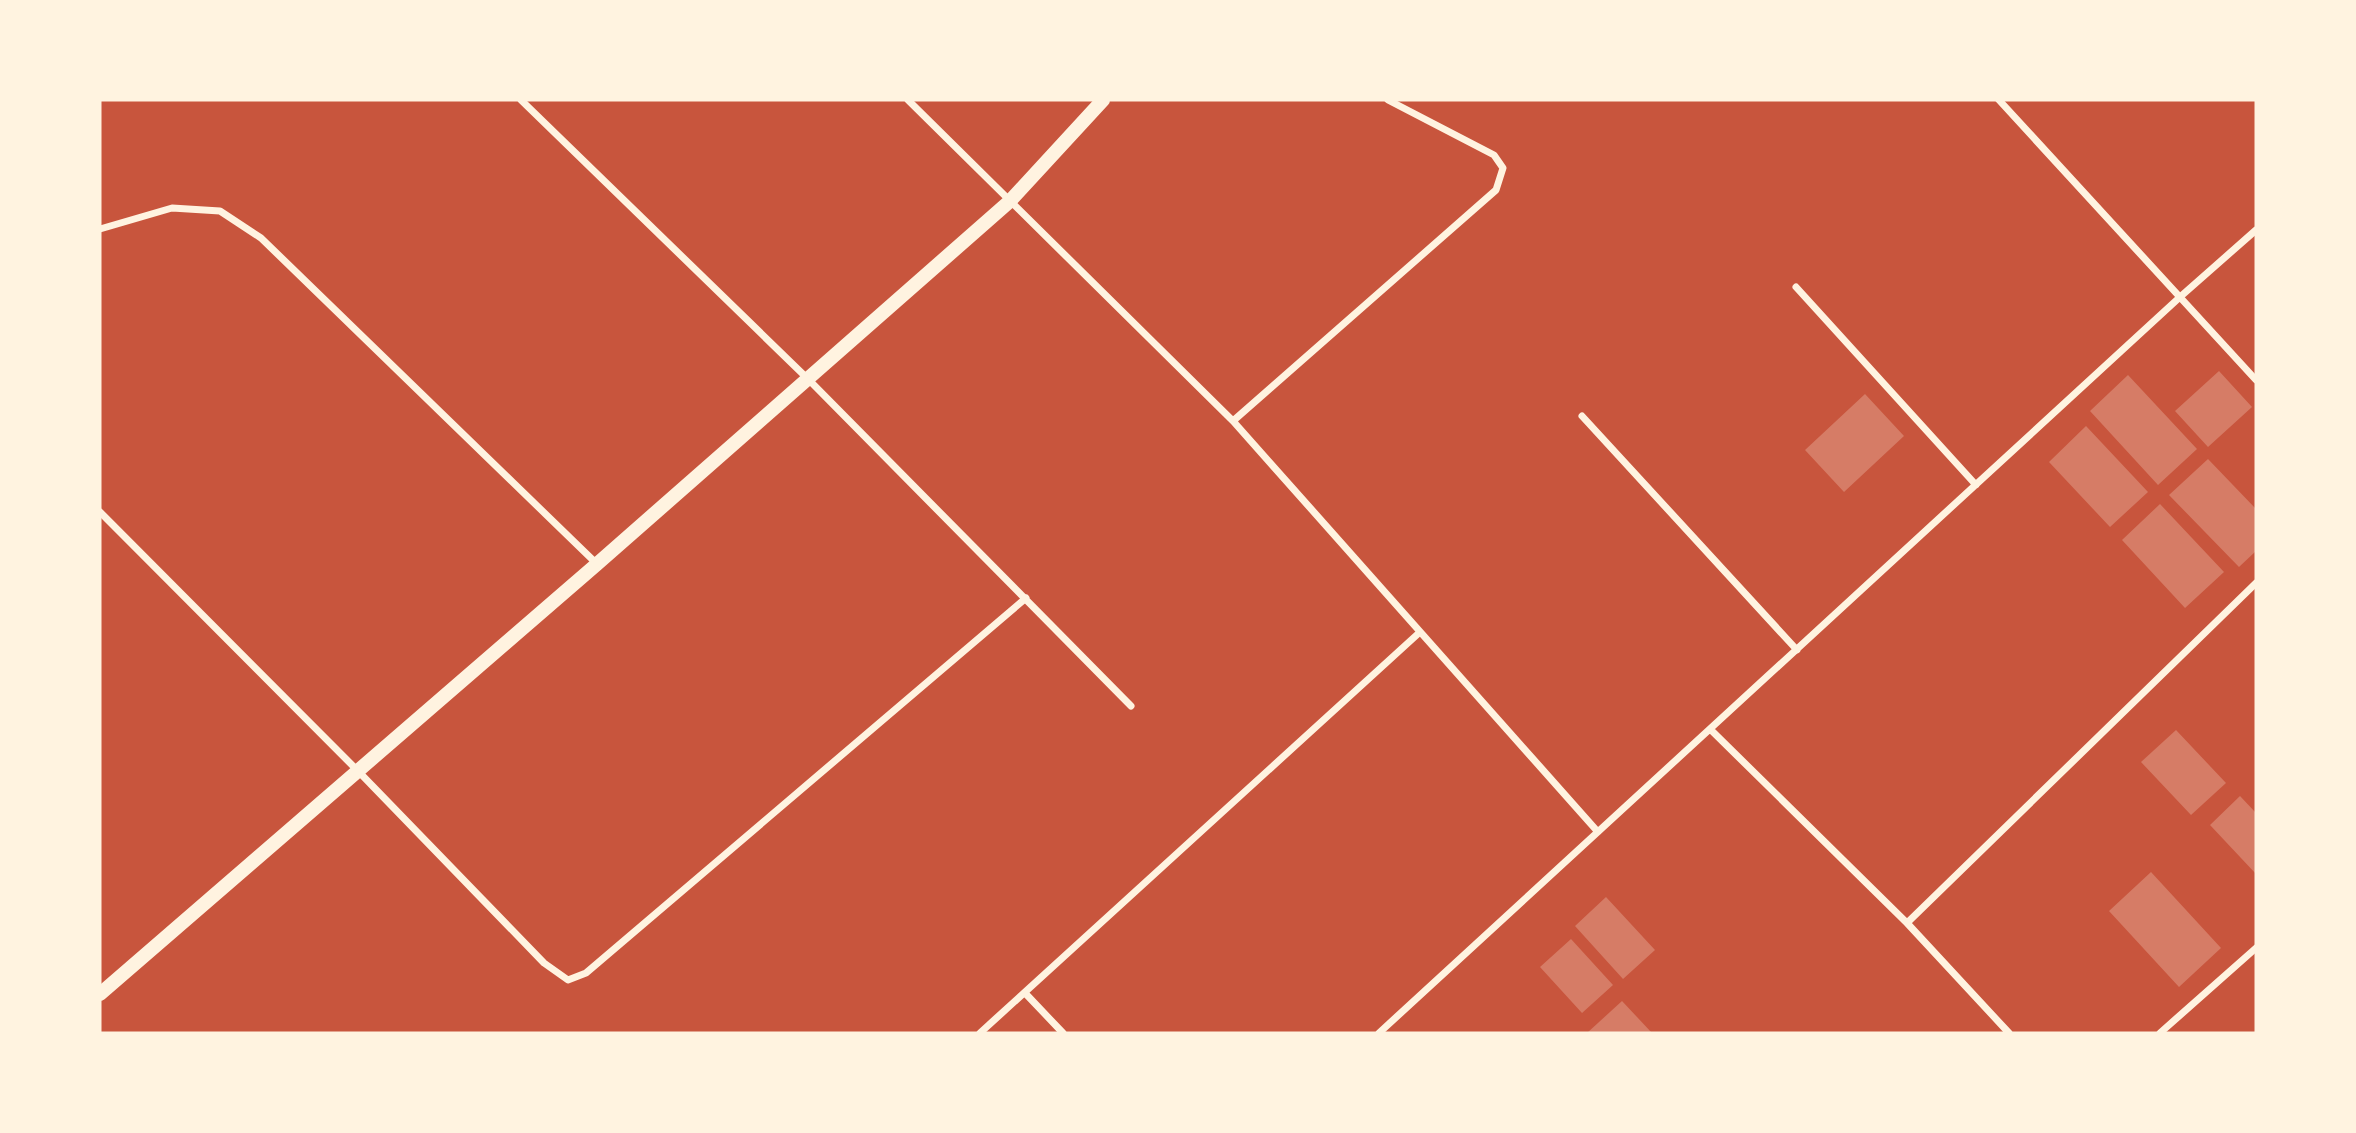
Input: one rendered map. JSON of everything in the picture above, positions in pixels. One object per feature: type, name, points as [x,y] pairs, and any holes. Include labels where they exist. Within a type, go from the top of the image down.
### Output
[{"type":"main road","points":[[100,994],[597,564],[1010,201],[1103,100]]},
{"type":"street","points":[[521,100],[808,379],[1131,706]]},
{"type":"street","points":[[908,100],[1233,421],[1598,832]]},
{"type":"street","points":[[1233,421],[1496,190],[1503,168],[1494,155],[1388,100]]},
{"type":"street","points":[[1999,100],[2256,380]]},
{"type":"street","points":[[100,229],[172,208],[220,211],[261,238],[597,564]]},
{"type":"street","points":[[1379,1033],[2256,230]]},
{"type":"street","points":[[1796,287],[1976,485]]},
{"type":"street","points":[[1582,416],[1797,650]]},
{"type":"street","points":[[100,512],[358,771],[544,963],[568,980],[586,972],[1026,598]]},
{"type":"street","points":[[1907,923],[2256,583]]},
{"type":"street","points":[[980,1033],[1420,632]]},
{"type":"street","points":[[1711,730],[1907,923],[2009,1033]]},
{"type":"street","points":[[2160,1033],[2256,948]]},
{"type":"street","points":[[1025,993],[1063,1033]]},
{"type":"building","points":[[2219,371],[2252,407],[2208,447],[2175,411]]},
{"type":"building","points":[[2128,375],[2197,449],[2158,485],[2090,411]]},
{"type":"building","points":[[1865,394],[1904,436],[1844,492],[1805,450]]},
{"type":"building","points":[[2086,426],[2148,492],[2110,527],[2049,462]]},
{"type":"building","points":[[2208,459],[2256,509],[2256,551],[2239,567],[2169,495]]},
{"type":"building","points":[[2160,504],[2224,572],[2185,608],[2122,540]]},
{"type":"building","points":[[2176,730],[2226,783],[2191,815],[2141,762]]},
{"type":"building","points":[[2240,796],[2256,813],[2256,874],[2210,825]]},
{"type":"building","points":[[2151,872],[2221,948],[2179,987],[2109,911]]},
{"type":"building","points":[[1606,897],[1655,950],[1623,979],[1575,926]]},
{"type":"building","points":[[1571,939],[1613,985],[1582,1013],[1540,967]]},
{"type":"building","points":[[1622,1001],[1652,1033],[1587,1033]]}]
